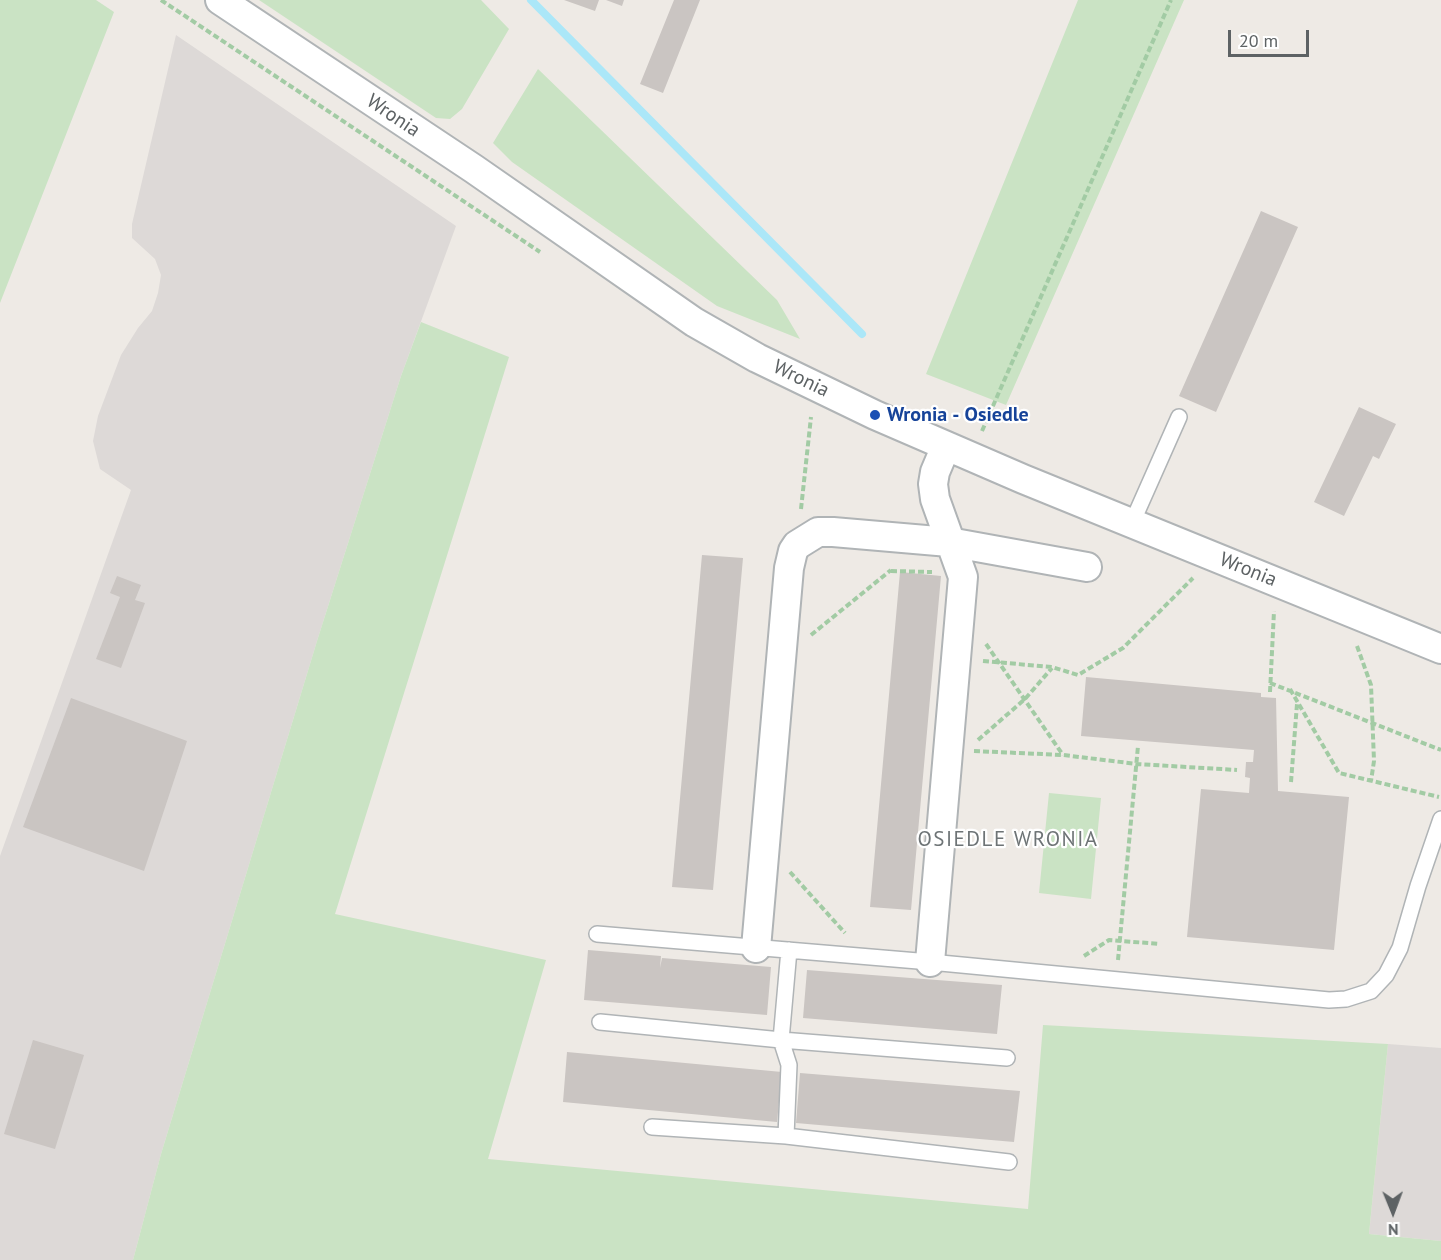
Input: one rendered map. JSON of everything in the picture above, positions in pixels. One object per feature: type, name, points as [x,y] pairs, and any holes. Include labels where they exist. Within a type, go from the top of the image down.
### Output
[{"type":"street","name":"Wronia","points":[[220,0],[474,170],[694,322],[757,358],[946,446],[1441,649]]},
{"type":"street","points":[[930,962],[957,749],[956,660],[963,578],[935,499],[933,484],[935,472],[946,446]]},
{"type":"street","points":[[756,948],[789,568],[793,551],[798,545],[818,532],[833,532],[949,542],[1087,567]]},
{"type":"lane","points":[[1132,523],[1179,417]]},
{"type":"lane","points":[[597,934],[930,962],[1329,1000],[1346,999],[1371,991],[1386,975],[1400,948],[1441,819]]},
{"type":"lane","points":[[786,1136],[789,1065],[781,1040],[789,950]]},
{"type":"lane","points":[[600,1022],[781,1040],[1007,1058]]},
{"type":"lane","points":[[652,1127],[786,1136],[1009,1162]]},
{"type":"path","points":[[995,401],[1171,0]]},
{"type":"path","points":[[798,545],[811,417]]},
{"type":"path","points":[[783,638],[800,641],[809,637],[891,571],[911,551],[914,539]]},
{"type":"path","points":[[891,571],[942,572]]},
{"type":"path","points":[[956,660],[1052,667],[1078,675],[1123,648],[1194,578]]},
{"type":"path","points":[[1270,692],[1274,611]]},
{"type":"path","points":[[986,643],[1063,755]]},
{"type":"path","points":[[1357,646],[1371,685],[1374,761],[1371,781]]},
{"type":"path","points":[[957,749],[1025,699],[1052,667]]},
{"type":"path","points":[[1270,684],[1290,689],[1441,750]]},
{"type":"path","points":[[1290,689],[1339,773],[1441,798]]},
{"type":"path","points":[[1291,782],[1297,703]]},
{"type":"path","points":[[1116,980],[1138,746]]},
{"type":"path","points":[[957,749],[1063,755],[1137,764],[1237,770]]},
{"type":"path","points":[[765,844],[849,939]]},
{"type":"shaded area","points":[[176,35],[456,226],[401,376],[317,641],[161,1154],[133,1260],[0,1260],[0,856],[131,490],[100,469],[93,441],[98,416],[121,355],[152,311],[158,293],[161,275],[155,259],[132,238],[132,224]]},
{"type":"shaded area","points":[[1388,1044],[1441,1048],[1441,1241],[1369,1234]]},
{"type":"green space","points":[[0,0],[96,0],[114,12],[0,303]]},
{"type":"green space","points":[[259,0],[481,0],[509,29],[462,109],[450,119],[436,118]]},
{"type":"green space","points":[[1078,0],[1184,0],[1006,405],[926,374]]},
{"type":"green space","points":[[538,69],[777,300],[800,339],[717,306],[512,162],[493,143]]},
{"type":"green space","points":[[421,322],[509,357],[335,914],[546,960],[488,1159],[1028,1209],[1043,1025],[1388,1044],[1369,1234],[1441,1241],[1441,1260],[133,1260],[161,1154],[317,641],[401,376]]},
{"type":"green space","points":[[1049,793],[1101,798],[1091,899],[1039,893]]},
{"type":"building","points":[[564,0],[599,0],[595,11]]},
{"type":"building","points":[[606,0],[624,0],[622,6]]},
{"type":"building","points":[[674,0],[700,0],[663,93],[640,84]]},
{"type":"building","points":[[1261,211],[1298,227],[1216,412],[1179,396]]},
{"type":"building","points":[[1359,407],[1396,424],[1379,459],[1373,456],[1344,516],[1314,502]]},
{"type":"building","points":[[702,555],[743,558],[713,890],[672,887]]},
{"type":"building","points":[[900,572],[941,576],[911,910],[870,907]]},
{"type":"building","points":[[117,576],[141,585],[135,600],[145,603],[121,668],[96,659],[120,597],[110,593]]},
{"type":"building","points":[[1086,677],[1261,693],[1261,697],[1276,698],[1278,791],[1349,797],[1334,950],[1187,937],[1201,789],[1249,793],[1250,778],[1245,777],[1246,762],[1253,762],[1254,750],[1081,736]]},
{"type":"building","points":[[71,698],[187,741],[144,871],[23,827]]},
{"type":"building","points":[[588,950],[661,956],[660,968],[662,958],[771,967],[767,1015],[584,1000]]},
{"type":"building","points":[[807,970],[1002,985],[997,1034],[803,1018]]},
{"type":"building","points":[[33,1040],[84,1055],[55,1149],[4,1134]]},
{"type":"building","points":[[567,1052],[782,1072],[777,1122],[563,1102]]},
{"type":"building","points":[[800,1073],[1020,1091],[1014,1142],[796,1123]]},
{"type":"waterway","points":[[531,0],[862,334]]},
{"type":"place","name":"Wronia - Osiedle","points":[[875,415]]},
{"type":"district","name":"OSIEDLE WRONIA","points":[[1008,840]]}]
